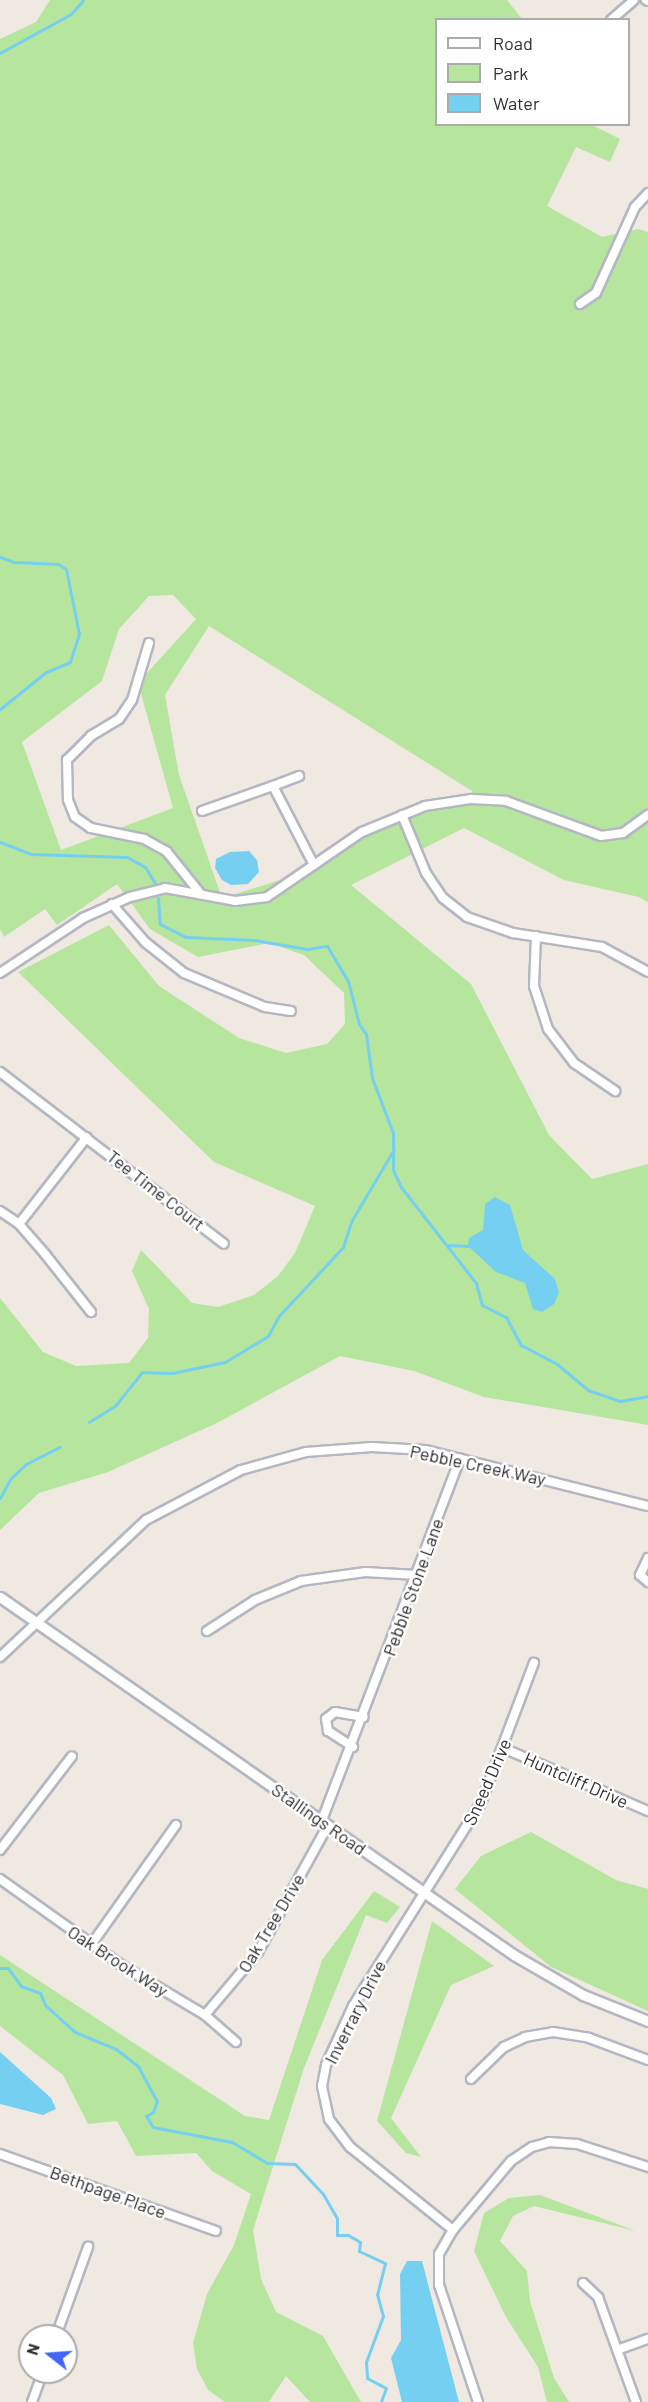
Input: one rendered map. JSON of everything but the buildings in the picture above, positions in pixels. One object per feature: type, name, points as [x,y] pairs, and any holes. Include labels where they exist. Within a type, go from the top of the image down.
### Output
[{"type":"street","points":[[613,18],[634,0]]},
{"type":"street","points":[[580,304],[596,293],[635,207],[648,193]]},
{"type":"street","points":[[149,642],[132,700],[119,719],[91,736],[67,760],[68,800],[75,817],[91,828],[144,839],[167,852],[200,893]]},
{"type":"street","points":[[202,811],[299,776]]},
{"type":"street","points":[[273,786],[314,865]]},
{"type":"street","points":[[0,973],[112,904],[165,888],[235,901],[261,899],[286,888],[314,865],[362,832],[402,815],[443,802],[490,799],[521,806],[572,829],[601,836],[623,833],[648,815]]},
{"type":"street","points":[[402,815],[426,873],[450,905],[485,926],[602,947],[648,972]]},
{"type":"street","points":[[112,904],[145,942],[184,973],[265,1007],[291,1011]]},
{"type":"street","points":[[536,936],[534,986],[548,1029],[574,1063],[615,1091]]},
{"type":"street","name":"Tee Time Court","points":[[0,1072],[224,1244]]},
{"type":"street","points":[[19,1224],[87,1137]]},
{"type":"street","points":[[0,1211],[19,1224],[91,1312]]},
{"type":"street","name":"Pebble Creek Way","points":[[0,1657],[39,1623],[133,1529],[241,1470],[306,1452],[335,1448],[400,1448],[460,1458],[648,1506]]},
{"type":"street","name":"Pebble Stone Lane","points":[[325,1823],[460,1458]]},
{"type":"street","points":[[648,1558],[640,1575],[648,1582]]},
{"type":"street","points":[[207,1631],[255,1600],[301,1581],[365,1572],[417,1575]]},
{"type":"street","name":"Stallings Road","points":[[0,1597],[426,1894],[559,1982],[648,2021]]},
{"type":"street","name":"Sneed Drive","points":[[426,1894],[478,1810],[534,1664]]},
{"type":"street","points":[[353,1747],[328,1731],[326,1719],[335,1712],[364,1717]]},
{"type":"street","name":"Huntcliff Drive","points":[[503,1749],[648,1811]]},
{"type":"street","points":[[0,1850],[56,1772],[72,1756]]},
{"type":"street","name":"Oak Tree Drive","points":[[205,2015],[258,1952],[325,1823]]},
{"type":"street","points":[[91,1945],[176,1825]]},
{"type":"street","name":"Oak Brook Way","points":[[0,1879],[91,1945],[205,2015],[236,2042]]},
{"type":"street","name":"Inverrary Drive","points":[[426,1894],[353,2006],[326,2065],[322,2086],[329,2119],[350,2147],[453,2230]]},
{"type":"street","points":[[471,2079],[504,2047],[525,2037],[553,2032],[590,2038],[648,2060]]},
{"type":"street","points":[[478,2402],[439,2285],[439,2254],[453,2230],[511,2161],[532,2147],[549,2142],[577,2144],[648,2167]]},
{"type":"street","name":"Bethpage Place","points":[[0,2154],[216,2231]]},
{"type":"street","points":[[60,2324],[88,2247]]},
{"type":"street","points":[[583,2283],[598,2297],[636,2402]]},
{"type":"street","points":[[617,2350],[648,2339]]},
{"type":"street","points":[[32,2402],[39,2384]]},
{"type":"green space","points":[[50,0],[507,0],[521,18],[435,18],[435,126],[594,126],[620,139],[610,162],[576,147],[547,206],[602,237],[638,229],[648,232],[648,902],[639,897],[564,880],[464,828],[351,885],[471,984],[549,1135],[592,1179],[648,1164],[648,1425],[484,1397],[414,1371],[340,1356],[217,1423],[108,1472],[39,1493],[0,1530],[0,1298],[43,1352],[76,1366],[129,1363],[148,1338],[149,1309],[132,1271],[141,1250],[192,1303],[218,1307],[254,1295],[278,1276],[295,1253],[315,1206],[214,1162],[18,972],[109,925],[159,986],[239,1038],[286,1053],[327,1044],[345,1024],[344,993],[304,955],[269,943],[198,957],[150,929],[117,884],[57,925],[45,909],[4,937],[0,929],[0,39],[36,22]],"holes":[[[173,595],[196,619],[138,683],[173,808],[61,850],[22,742],[102,681],[119,629],[149,596]],[[209,626],[472,791],[355,830],[287,878],[222,898],[179,775],[165,695]]]},
{"type":"green space","points":[[531,1832],[616,1880],[648,1889],[648,2011],[551,1967],[455,1889],[481,1856]]},
{"type":"green space","points":[[374,1891],[400,1907],[387,1923],[366,1915],[304,2068],[253,2230],[261,2279],[276,2312],[323,2336],[361,2402],[310,2402],[286,2376],[269,2402],[225,2402],[208,2390],[197,2369],[193,2343],[207,2294],[234,2245],[251,2194],[212,2171],[196,2153],[136,2156],[117,2121],[88,2124],[63,2075],[0,2026],[0,1955],[245,2116],[269,2120],[322,1960]]},
{"type":"green space","points":[[432,1921],[494,1966],[451,1985],[391,2118],[421,2157],[406,2153],[377,2121]]},
{"type":"green space","points":[[540,2195],[636,2231],[534,2206],[513,2216],[500,2241],[527,2271],[530,2301],[554,2378],[569,2402],[547,2402],[538,2367],[506,2317],[474,2251],[484,2213],[509,2198]]},
{"type":"water","points":[[249,851],[257,860],[259,872],[248,884],[231,885],[222,880],[215,868],[216,859],[230,852]]},
{"type":"water","points":[[495,1197],[510,1205],[523,1250],[555,1279],[559,1293],[554,1304],[542,1312],[533,1309],[525,1283],[496,1272],[468,1246],[469,1238],[483,1230],[485,1204]]},
{"type":"water","points":[[0,2052],[51,2098],[56,2109],[43,2115],[0,2104]]},
{"type":"water","points":[[407,2261],[422,2261],[459,2402],[402,2402],[391,2358],[401,2340],[400,2274]]},
{"type":"waterway","points":[[0,53],[71,14],[83,0]]},
{"type":"waterway","points":[[0,557],[14,562],[58,564],[66,569],[79,634],[70,662],[46,672],[0,709]]},
{"type":"waterway","points":[[0,842],[31,854],[127,857],[145,867],[157,886]]},
{"type":"waterway","points":[[158,898],[160,924],[186,937],[254,940],[307,949],[327,946],[348,981],[359,1024],[366,1034],[372,1078],[393,1133],[393,1170],[401,1187],[476,1283],[482,1305],[506,1317],[521,1345],[557,1364],[588,1390],[620,1401],[648,1396]]},
{"type":"waterway","points":[[89,1422],[115,1406],[142,1372],[172,1373],[225,1362],[268,1336],[278,1317],[343,1247],[352,1220],[394,1149]]},
{"type":"waterway","points":[[449,1245],[468,1246]]},
{"type":"waterway","points":[[0,1498],[10,1479],[26,1464],[60,1447]]},
{"type":"waterway","points":[[0,1968],[8,1968],[21,1986],[40,1993],[45,2005],[75,2032],[116,2049],[138,2066],[157,2101],[153,2112],[146,2116],[153,2127],[232,2142],[267,2163],[295,2164],[323,2194],[337,2218],[337,2235],[348,2235],[360,2242],[359,2251],[385,2263],[377,2294],[383,2316],[366,2362],[367,2378],[386,2388],[381,2402]]}]
